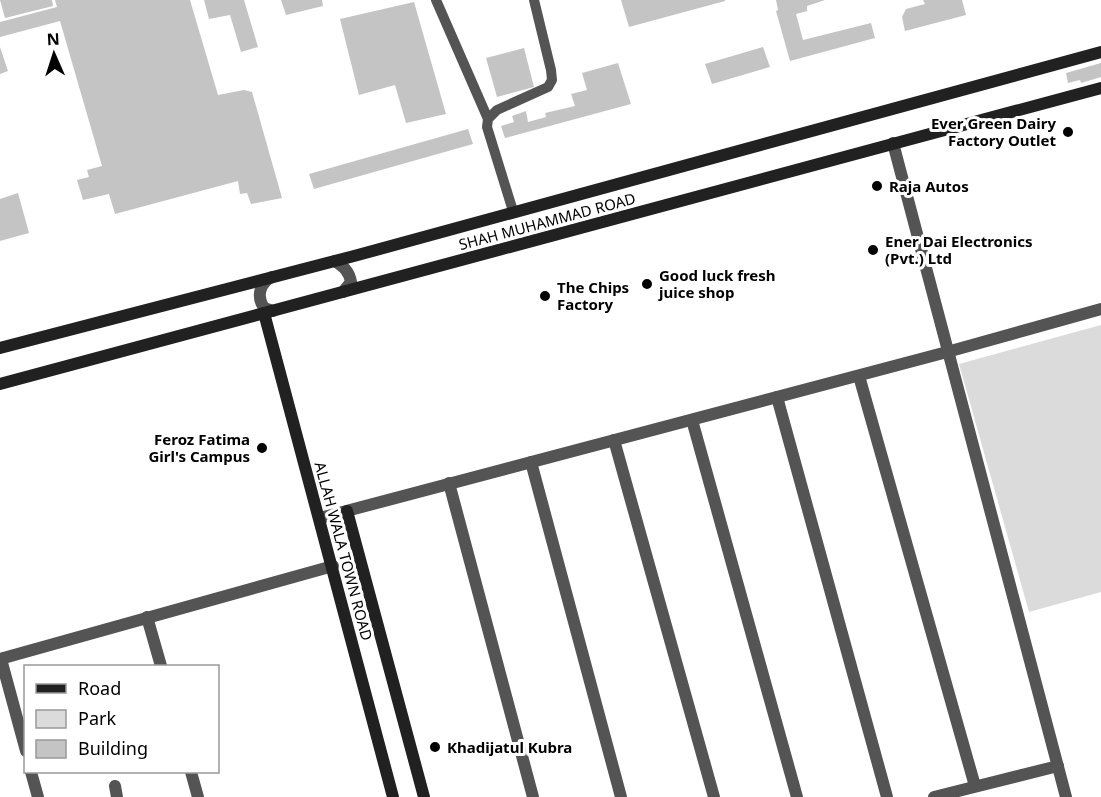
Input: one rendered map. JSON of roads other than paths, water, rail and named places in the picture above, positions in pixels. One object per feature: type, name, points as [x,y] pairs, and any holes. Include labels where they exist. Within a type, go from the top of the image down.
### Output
[{"type":"main road","name":"SHAH MUHAMMAD ROAD","points":[[0,348],[335,261],[1101,51]]},
{"type":"main road","name":"SHAH MUHAMMAD ROAD","points":[[0,384],[1101,88]]},
{"type":"main road","name":"ALLAH WALA TOWN ROAD","points":[[269,312],[393,797]]},
{"type":"main road","name":"ALLAH WALA TOWN ROAD","points":[[347,511],[424,797]]},
{"type":"street","points":[[893,143],[1066,797]]},
{"type":"street","points":[[335,261],[347,270],[350,276],[351,282],[343,292]]},
{"type":"street","points":[[269,312],[264,308],[259,297],[262,285],[272,277]]},
{"type":"street","points":[[320,518],[859,376],[1101,309]]},
{"type":"street","points":[[859,376],[972,790]]},
{"type":"street","points":[[777,397],[887,797]]},
{"type":"street","points":[[692,420],[797,797]]},
{"type":"street","points":[[614,440],[714,797]]},
{"type":"street","points":[[531,462],[621,797]]},
{"type":"street","points":[[449,483],[532,797]]},
{"type":"street","points":[[24,744],[0,659],[333,566]]},
{"type":"street","points":[[147,617],[161,665]]},
{"type":"street","points":[[934,797],[972,790],[1058,766]]},
{"type":"street","points":[[32,773],[38,797]]},
{"type":"street","points":[[192,773],[198,797]]},
{"type":"lane","points":[[436,0],[488,118],[487,127],[513,211]]},
{"type":"lane","points":[[488,118],[497,110],[548,87],[552,80],[534,0]]},
{"type":"place","name":"Ever Green Dairy Factory Outlet","points":[[1068,132]]},
{"type":"place","name":"Raja Autos","points":[[877,186]]},
{"type":"place","name":"Ener Dai Electronics (Pvt.) Ltd","points":[[873,250]]},
{"type":"place","name":"Good luck fresh juice shop","points":[[647,284]]},
{"type":"place","name":"The Chips Factory","points":[[545,296]]},
{"type":"place","name":"Feroz Fatima Girl's Campus","points":[[262,448]]},
{"type":"place","name":"Khadijatul Kubra","points":[[435,747]]}]
